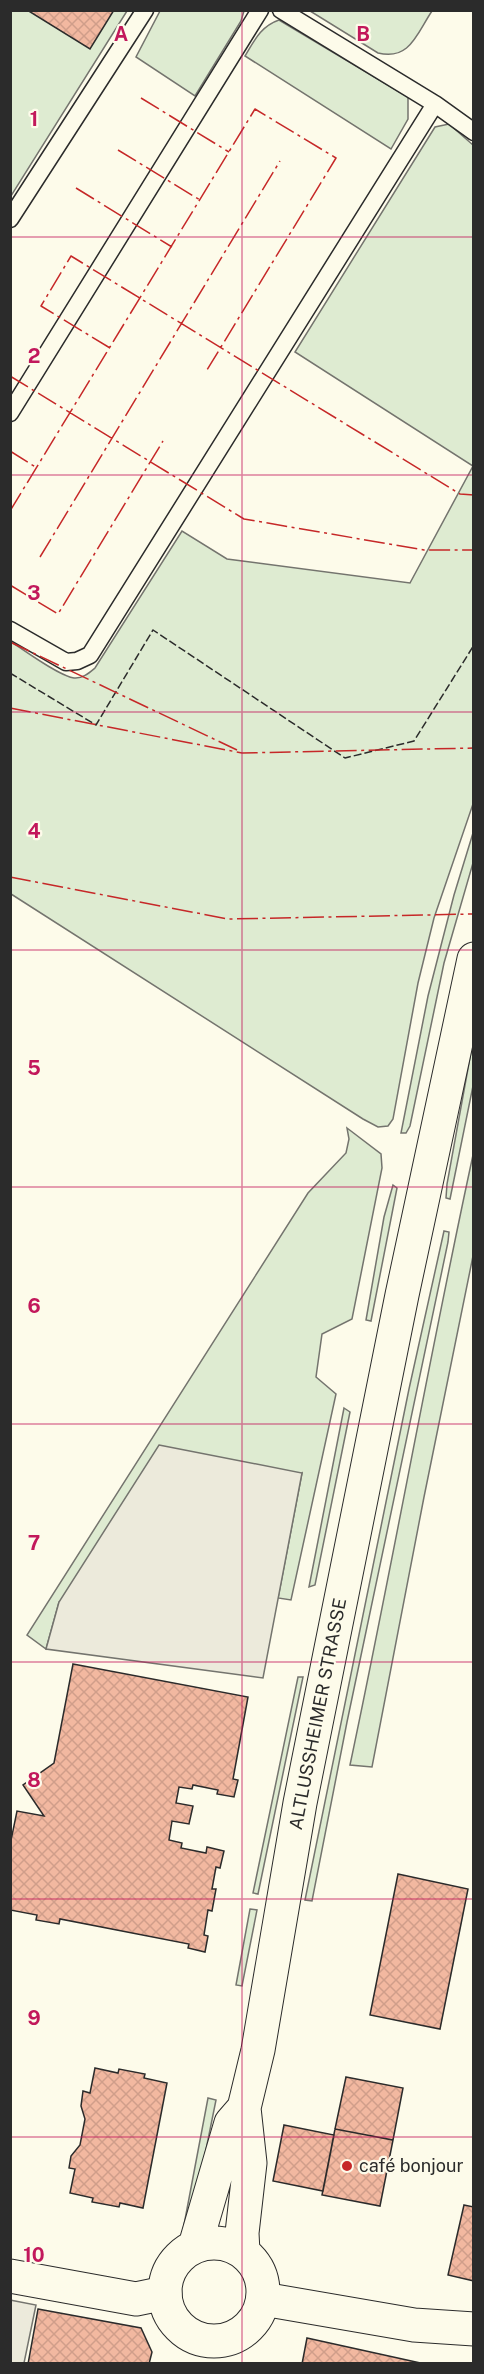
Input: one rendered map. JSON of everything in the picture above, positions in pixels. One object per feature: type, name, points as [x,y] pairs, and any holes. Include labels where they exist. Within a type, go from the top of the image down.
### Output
[{"type":"street","name":"ALTLUSSHEIMER STRASSE","points":[[243,2252],[242,2233],[250,2163],[244,2108],[258,2050],[300,1803],[397,1321],[474,959]]},
{"type":"street","name":"ALTLUSSHEIMER STRASSE","points":[[195,2246],[231,2123],[244,2108]]},
{"type":"street","points":[[211,2242],[228,2244],[243,2252],[255,2265],[263,2282],[263,2299],[258,2315],[247,2328],[233,2338],[216,2341],[195,2351],[186,2332],[175,2322],[168,2308],[165,2293],[166,2278],[172,2265],[182,2254],[195,2246],[211,2242]]},
{"type":"street","points":[[10,2276],[136,2299],[165,2293]]},
{"type":"street","points":[[263,2299],[393,2322],[474,2329]]},
{"type":"lane","points":[[10,219],[145,10]]},
{"type":"lane","points":[[10,412],[260,10]]},
{"type":"lane","points":[[281,10],[435,104],[474,132]]},
{"type":"lane","points":[[10,630],[57,659],[66,662],[77,661],[90,655],[435,104]]},
{"type":"green space","points":[[11,11],[127,11],[11,196]]},
{"type":"green space","points":[[160,11],[244,11],[241,21],[195,96],[136,57]]},
{"type":"green space","points":[[310,11],[432,11],[417,36],[405,49],[389,54],[378,53]]},
{"type":"green space","points":[[279,20],[408,97],[408,119],[391,149],[245,56],[263,30]]},
{"type":"green space","points":[[449,124],[473,145],[473,466],[295,352],[435,127]]},
{"type":"green space","points":[[473,466],[473,804],[434,918],[418,983],[393,1119],[388,1126],[378,1127],[11,894],[10,641],[51,668],[68,676],[77,678],[88,674],[95,668],[182,531],[227,559],[410,583]]},
{"type":"green space","points":[[473,833],[473,863],[444,963],[410,1126],[406,1133],[401,1133],[428,996],[454,895]]},
{"type":"green space","points":[[473,1041],[473,1086],[450,1199],[446,1198],[447,1184]]},
{"type":"green space","points":[[347,1128],[381,1154],[382,1168],[352,1319],[322,1334],[316,1377],[336,1394],[291,1600],[278,1598],[302,1473],[59,1602],[46,1649],[27,1635],[308,1193],[346,1153],[349,1139]]},
{"type":"green space","points":[[473,1155],[473,1256],[372,1767],[350,1765],[441,1307]]},
{"type":"green space","points":[[393,1185],[397,1188],[371,1321],[366,1320],[384,1217]]},
{"type":"green space","points":[[444,1231],[449,1232],[448,1242],[347,1722],[312,1901],[305,1900],[409,1389]]},
{"type":"green space","points":[[344,1408],[350,1412],[315,1585],[309,1587]]},
{"type":"green space","points":[[298,1677],[303,1677],[258,1894],[253,1893]]},
{"type":"green space","points":[[250,1909],[257,1910],[242,1986],[236,1985]]},
{"type":"green space","points":[[208,2098],[216,2100],[190,2229],[180,2246]]},
{"type":"shaded area","points":[[159,1445],[302,1473],[263,1678],[46,1649],[59,1602]]},
{"type":"shaded area","points":[[10,2300],[36,2305],[24,2363],[11,2363]]},
{"type":"building","points":[[27,10],[114,10],[90,49]]},
{"type":"building","points":[[73,1664],[248,1697],[233,1779],[238,1780],[234,1797],[217,1794],[218,1790],[193,1785],[192,1789],[179,1787],[176,1803],[193,1806],[189,1824],[172,1821],[169,1840],[182,1843],[181,1848],[206,1853],[207,1847],[224,1851],[220,1868],[216,1867],[212,1889],[216,1889],[212,1911],[208,1910],[204,1935],[208,1936],[205,1952],[188,1948],[189,1944],[60,1919],[59,1924],[36,1920],[37,1915],[10,1910],[10,1845],[17,1811],[44,1816],[23,1785],[54,1763]]},
{"type":"building","points":[[398,1874],[468,1889],[440,2029],[370,2015]]},
{"type":"building","points":[[95,2068],[118,2073],[119,2069],[145,2074],[144,2078],[167,2083],[143,2208],[120,2203],[119,2207],[92,2202],[93,2198],[70,2193],[75,2169],[69,2168],[71,2156],[80,2145],[85,2119],[81,2106],[83,2091],[90,2093]]},
{"type":"building","points":[[346,2077],[403,2088],[393,2140],[335,2129]]},
{"type":"building","points":[[284,2125],[334,2135],[323,2191],[273,2181]]},
{"type":"building","points":[[335,2129],[393,2140],[380,2206],[322,2195]]},
{"type":"building","points":[[464,2205],[474,2207],[474,2281],[448,2275]]},
{"type":"building","points":[[38,2309],[141,2328],[152,2352],[149,2364],[28,2364]]},
{"type":"building","points":[[307,2338],[425,2364],[302,2364]]},
{"type":"fence","points":[[10,673],[96,725],[153,630],[345,758],[414,741],[474,645]]},
{"type":"power","points":[[141,98],[229,152]]},
{"type":"power","points":[[10,511],[255,109],[336,158],[207,370]]},
{"type":"power","points":[[118,150],[200,200]]},
{"type":"power","points":[[40,557],[280,161]]},
{"type":"power","points":[[76,188],[172,247]]},
{"type":"power","points":[[110,348],[41,306],[71,256],[460,494],[474,495]]},
{"type":"power","points":[[10,376],[244,519],[424,550],[474,550]]},
{"type":"power","points":[[10,585],[58,614],[163,441]]},
{"type":"power","points":[[10,451],[37,468]]},
{"type":"power","points":[[10,642],[237,750]]},
{"type":"power","points":[[10,708],[242,753],[474,748]]},
{"type":"power","points":[[10,877],[228,919],[474,914]]},
{"type":"place","name":"café bonjour","points":[[347,2166]]}]
